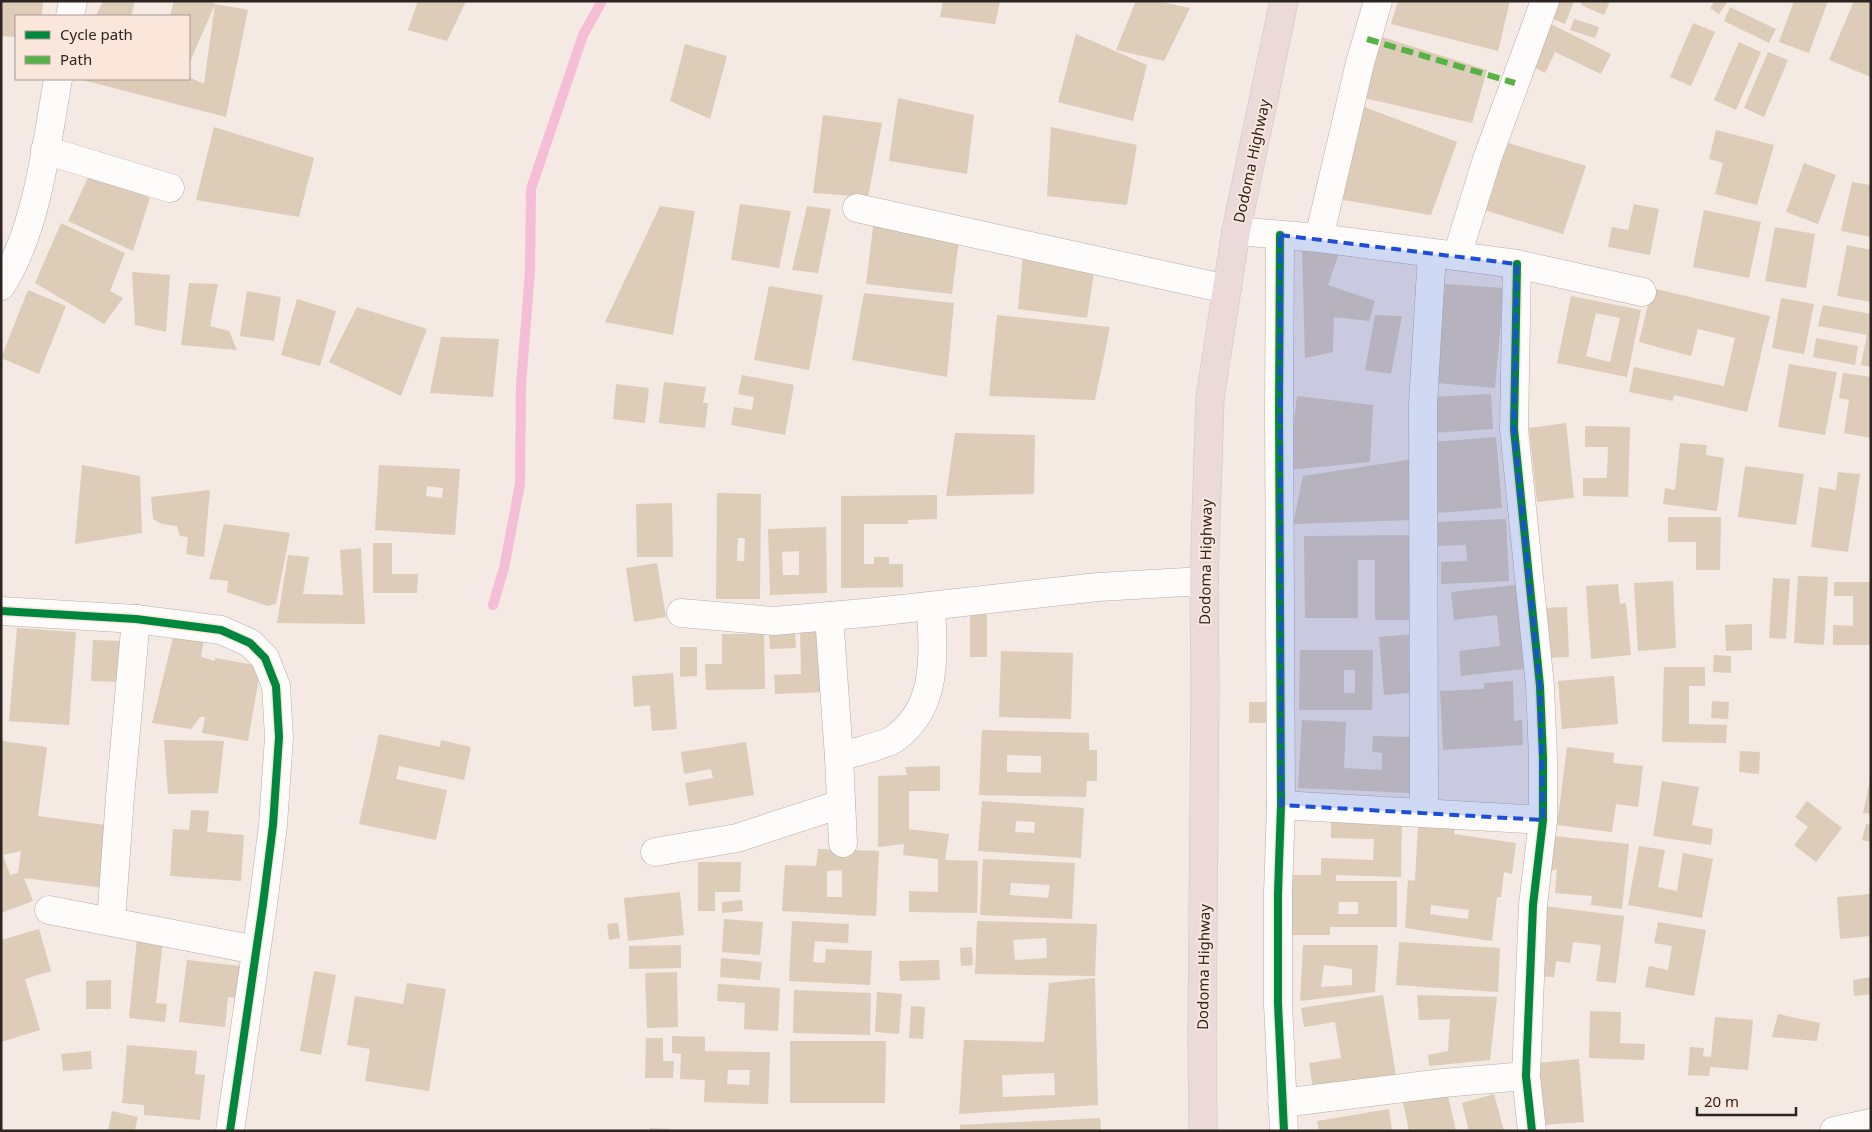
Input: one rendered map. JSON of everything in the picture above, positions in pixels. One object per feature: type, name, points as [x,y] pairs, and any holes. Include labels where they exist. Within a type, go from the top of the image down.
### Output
[{"type":"highway","name":"Dodoma Highway","points":[[1203,1131],[1204,581],[1210,398],[1236,231],[1284,1]]},
{"type":"street","points":[[70,15],[73,1]]},
{"type":"street","points":[[1319,238],[1360,63],[1378,1]]},
{"type":"street","points":[[1424,812],[1423,404],[1444,255],[1487,159],[1545,1]]},
{"type":"street","points":[[1,286],[10,272],[32,214],[58,80]]},
{"type":"street","points":[[45,150],[170,188]]},
{"type":"street","points":[[857,208],[1227,289]]},
{"type":"street","points":[[1236,231],[1319,238],[1517,264],[1642,292]]},
{"type":"street","points":[[1280,235],[1279,422],[1282,806],[1278,893],[1278,1004],[1284,1131]]},
{"type":"street","points":[[1517,264],[1514,429],[1540,686],[1543,820],[1533,905],[1526,1076],[1532,1131]]},
{"type":"street","points":[[681,613],[774,621],[1098,587],[1204,581]]},
{"type":"street","points":[[839,756],[893,740],[918,716],[930,688],[932,654],[930,606]]},
{"type":"street","points":[[1,611],[136,619],[221,630],[250,643],[265,658],[276,686],[279,736],[273,825],[230,1131]]},
{"type":"street","points":[[829,616],[843,843]]},
{"type":"street","points":[[111,922],[136,619]]},
{"type":"street","points":[[655,852],[737,838],[841,804]]},
{"type":"street","points":[[1282,806],[1424,812],[1543,820]]},
{"type":"street","points":[[49,910],[256,950]]},
{"type":"street","points":[[1282,1103],[1443,1083],[1526,1076]]},
{"type":"street","points":[[1834,1131],[1871,1123]]},
{"type":"highlighted area","points":[[1280,235],[1517,264],[1514,429],[1540,686],[1543,820],[1281,805]]},
{"type":"building","points":[[1,1],[43,1],[42,15],[15,15],[15,37],[1,36]]},
{"type":"building","points":[[103,1],[135,1],[131,15],[96,15]]},
{"type":"building","points":[[174,1],[210,1],[215,4],[190,62],[190,15],[170,15]]},
{"type":"building","points":[[418,1],[466,1],[447,41],[408,30]]},
{"type":"building","points":[[943,1],[1000,1],[995,24],[940,17]]},
{"type":"building","points":[[1136,1],[1156,1],[1190,8],[1164,61],[1116,50]]},
{"type":"building","points":[[1398,1],[1510,1],[1498,51],[1391,24]]},
{"type":"building","points":[[1553,1],[1574,1],[1565,24],[1547,17]]},
{"type":"building","points":[[1582,1],[1610,1],[1604,15],[1581,5]]},
{"type":"building","points":[[1715,1],[1728,1],[1719,14],[1710,8]]},
{"type":"building","points":[[1794,1],[1828,1],[1809,53],[1779,42]]},
{"type":"building","points":[[1854,1],[1871,1],[1871,77],[1829,60]]},
{"type":"building","points":[[215,4],[248,10],[226,117],[83,80],[190,80],[190,77],[204,84]]},
{"type":"building","points":[[1730,7],[1776,29],[1769,43],[1724,21]]},
{"type":"building","points":[[1574,19],[1599,27],[1595,38],[1570,30]]},
{"type":"building","points":[[1545,21],[1611,54],[1601,74],[1555,52],[1545,73],[1525,63]]},
{"type":"building","points":[[1693,23],[1715,32],[1691,86],[1670,77]]},
{"type":"building","points":[[1076,34],[1147,65],[1133,121],[1058,102]]},
{"type":"building","points":[[1376,35],[1487,70],[1472,123],[1360,97]]},
{"type":"building","points":[[1739,42],[1761,52],[1736,110],[1714,100]]},
{"type":"building","points":[[685,44],[727,56],[710,119],[670,101]]},
{"type":"building","points":[[1768,52],[1788,60],[1764,117],[1744,108]]},
{"type":"building","points":[[898,98],[974,115],[967,174],[889,161]]},
{"type":"building","points":[[1354,103],[1457,142],[1431,215],[1326,197]]},
{"type":"building","points":[[823,115],[882,123],[868,197],[813,193]]},
{"type":"building","points":[[214,127],[314,158],[299,217],[196,200]]},
{"type":"building","points":[[1051,127],[1137,145],[1127,205],[1047,196]]},
{"type":"building","points":[[1716,130],[1774,145],[1757,205],[1715,194],[1723,163],[1709,159]]},
{"type":"building","points":[[1508,143],[1586,166],[1563,234],[1481,209]]},
{"type":"building","points":[[1804,163],[1836,175],[1818,224],[1786,212]]},
{"type":"building","points":[[90,173],[150,198],[133,251],[68,221]]},
{"type":"building","points":[[1852,182],[1871,185],[1871,237],[1841,231]]},
{"type":"building","points":[[740,204],[791,211],[779,268],[731,260]]},
{"type":"building","points":[[1634,204],[1659,209],[1650,255],[1608,247],[1612,227],[1628,230]]},
{"type":"building","points":[[660,206],[695,211],[673,335],[605,322]]},
{"type":"building","points":[[807,206],[831,209],[818,273],[792,270]]},
{"type":"building","points":[[1704,210],[1761,222],[1749,278],[1693,267]]},
{"type":"building","points":[[874,220],[960,232],[952,294],[866,284]]},
{"type":"building","points":[[61,223],[125,253],[110,291],[123,298],[104,324],[35,283]]},
{"type":"building","points":[[1775,227],[1815,234],[1806,288],[1765,281]]},
{"type":"building","points":[[1847,245],[1871,250],[1871,302],[1837,296]]},
{"type":"building","points":[[1302,248],[1339,253],[1328,285],[1375,301],[1369,321],[1334,317],[1333,352],[1305,358]]},
{"type":"building","points":[[1023,254],[1095,266],[1087,318],[1018,309]]},
{"type":"building","points":[[132,272],[170,275],[166,332],[135,325]]},
{"type":"building","points":[[189,283],[218,284],[210,326],[229,331],[237,350],[181,345]]},
{"type":"building","points":[[1445,284],[1504,288],[1495,388],[1437,383]]},
{"type":"building","points":[[769,286],[823,295],[809,370],[754,360]]},
{"type":"building","points":[[1652,288],[1770,316],[1747,412],[1674,395],[1673,401],[1629,392],[1634,367],[1724,386],[1735,338],[1698,329],[1691,356],[1639,342]]},
{"type":"building","points":[[28,290],[66,306],[39,374],[1,358]]},
{"type":"building","points":[[247,291],[281,297],[274,341],[240,336]]},
{"type":"building","points":[[864,293],[954,303],[947,377],[852,360]]},
{"type":"building","points":[[1571,296],[1641,310],[1627,377],[1557,363]],"holes":[[[1596,313],[1620,318],[1610,362],[1586,356]]]},
{"type":"building","points":[[1781,298],[1814,304],[1804,354],[1772,348]]},
{"type":"building","points":[[297,299],[336,311],[320,366],[281,355]]},
{"type":"building","points":[[1823,305],[1871,314],[1871,367],[1861,365],[1867,335],[1818,326]]},
{"type":"building","points":[[357,307],[427,329],[401,396],[329,362]]},
{"type":"building","points":[[997,315],[1110,327],[1095,400],[989,396]]},
{"type":"building","points":[[1375,315],[1402,316],[1391,374],[1365,370]]},
{"type":"building","points":[[441,337],[499,339],[493,397],[430,393]]},
{"type":"building","points":[[1816,338],[1858,346],[1855,365],[1813,357]]},
{"type":"building","points":[[1789,364],[1837,372],[1825,435],[1778,427]]},
{"type":"building","points":[[1843,373],[1871,377],[1871,438],[1844,433],[1849,400],[1839,398]]},
{"type":"building","points":[[742,375],[794,385],[785,435],[731,425],[734,407],[752,410],[754,397],[738,394]]},
{"type":"building","points":[[664,382],[706,387],[703,403],[708,403],[705,428],[659,423]]},
{"type":"building","points":[[616,384],[649,388],[645,423],[613,419]]},
{"type":"building","points":[[1491,394],[1493,429],[1433,433],[1431,397]]},
{"type":"building","points":[[1297,396],[1373,405],[1370,462],[1288,470]]},
{"type":"building","points":[[1566,423],[1574,498],[1537,502],[1529,428]]},
{"type":"building","points":[[1585,426],[1630,427],[1628,497],[1583,496],[1583,478],[1607,478],[1608,447],[1585,447]]},
{"type":"building","points":[[955,433],[1035,435],[1034,494],[946,496]]},
{"type":"building","points":[[1496,437],[1502,508],[1437,513],[1432,442]]},
{"type":"building","points":[[1680,443],[1707,445],[1706,455],[1724,458],[1717,511],[1663,504],[1665,488],[1675,490]]},
{"type":"building","points":[[1413,459],[1415,520],[1293,524],[1303,476]]},
{"type":"building","points":[[82,465],[140,476],[142,533],[75,544]]},
{"type":"building","points":[[379,465],[460,469],[455,535],[375,530]],"holes":[[[427,486],[443,488],[442,498],[426,496]]]},
{"type":"building","points":[[1745,466],[1804,474],[1796,525],[1738,517]]},
{"type":"building","points":[[1838,472],[1860,474],[1848,552],[1811,547],[1819,487],[1836,490]]},
{"type":"building","points":[[210,490],[204,557],[186,554],[188,537],[180,536],[177,526],[162,524],[153,519],[151,497]]},
{"type":"building","points":[[717,493],[761,494],[760,599],[716,599]],"holes":[[[738,538],[745,538],[744,561],[737,561]]]},
{"type":"building","points":[[937,495],[937,519],[908,520],[908,524],[864,524],[864,564],[874,564],[874,557],[889,557],[889,564],[903,564],[903,587],[841,588],[841,496]]},
{"type":"building","points":[[672,503],[673,557],[637,557],[636,504]]},
{"type":"building","points":[[1668,517],[1721,517],[1720,570],[1696,570],[1696,542],[1668,542]]},
{"type":"building","points":[[1506,519],[1509,581],[1441,584],[1441,562],[1467,561],[1466,545],[1438,546],[1437,522]]},
{"type":"building","points":[[224,524],[290,533],[276,604],[268,606],[227,592],[228,581],[209,579]]},
{"type":"building","points":[[826,527],[827,593],[770,595],[768,529]],"holes":[[[799,551],[799,575],[783,575],[782,552]]]},
{"type":"building","points":[[1415,535],[1415,620],[1375,620],[1375,560],[1358,560],[1358,618],[1305,618],[1304,536]]},
{"type":"building","points":[[373,543],[392,543],[392,574],[418,574],[417,593],[373,593]]},
{"type":"building","points":[[361,548],[365,624],[277,623],[288,555],[309,557],[303,594],[343,595],[340,550]]},
{"type":"building","points":[[657,563],[666,617],[634,622],[626,568]]},
{"type":"building","points":[[1798,576],[1828,577],[1824,645],[1794,643]]},
{"type":"building","points":[[1773,578],[1790,579],[1786,639],[1769,638]]},
{"type":"building","points":[[1673,581],[1676,648],[1638,651],[1634,583]]},
{"type":"building","points":[[1834,582],[1871,582],[1871,645],[1833,645],[1833,625],[1853,626],[1853,596],[1834,596]]},
{"type":"building","points":[[1523,584],[1532,668],[1461,676],[1459,651],[1500,646],[1497,615],[1454,620],[1451,592]]},
{"type":"building","points":[[1618,584],[1620,604],[1626,603],[1631,655],[1591,659],[1586,586]]},
{"type":"building","points":[[1567,607],[1569,657],[1544,658],[1542,608]]},
{"type":"building","points":[[987,609],[987,657],[970,657],[970,610]]},
{"type":"building","points":[[1752,624],[1752,650],[1726,651],[1725,625]]},
{"type":"building","points":[[824,626],[826,692],[775,694],[774,675],[801,674],[800,627]]},
{"type":"building","points":[[17,628],[76,632],[69,725],[9,721]]},
{"type":"building","points":[[795,632],[796,648],[770,649],[769,633]]},
{"type":"building","points":[[174,634],[204,639],[201,657],[215,661],[215,658],[261,666],[248,741],[202,733],[205,717],[200,717],[191,729],[152,723]]},
{"type":"building","points":[[722,634],[764,634],[765,689],[706,690],[705,664],[722,664]]},
{"type":"building","points":[[1414,634],[1419,692],[1384,695],[1379,637]]},
{"type":"building","points":[[93,640],[123,641],[120,682],[91,681]]},
{"type":"building","points":[[680,647],[697,647],[697,676],[680,677]]},
{"type":"building","points":[[1300,650],[1373,650],[1372,710],[1299,710]],"holes":[[[1344,670],[1355,670],[1355,693],[1344,693]]]},
{"type":"building","points":[[1001,651],[1073,653],[1071,719],[999,717]]},
{"type":"building","points":[[1714,655],[1731,656],[1731,673],[1713,672]]},
{"type":"building","points":[[1664,667],[1705,667],[1705,686],[1689,686],[1689,724],[1727,725],[1726,743],[1662,742]]},
{"type":"building","points":[[673,673],[677,729],[652,731],[650,705],[634,707],[632,676]]},
{"type":"building","points":[[1614,676],[1618,724],[1562,729],[1558,681]]},
{"type":"building","points":[[1513,681],[1514,721],[1522,720],[1523,745],[1443,750],[1440,691],[1484,689],[1484,683]]},
{"type":"building","points":[[1712,701],[1729,702],[1728,719],[1711,718]]},
{"type":"building","points":[[1249,702],[1271,702],[1271,723],[1249,723]]},
{"type":"building","points":[[1302,720],[1346,722],[1344,768],[1382,770],[1382,753],[1372,752],[1373,736],[1412,737],[1410,793],[1298,788]]},
{"type":"building","points":[[982,730],[1089,733],[1089,750],[1097,750],[1097,781],[1087,781],[1086,797],[979,795]],"holes":[[[1007,755],[1041,756],[1041,773],[1007,772]]]},
{"type":"building","points":[[379,734],[440,747],[441,740],[471,747],[464,780],[399,766],[396,779],[447,790],[436,840],[359,824]]},
{"type":"building","points":[[164,740],[224,741],[218,793],[168,794]]},
{"type":"building","points":[[1,741],[47,747],[38,816],[113,826],[104,888],[24,878],[33,901],[1,913]],"holes":[[[21,851],[18,873],[10,875],[3,855]]]},
{"type":"building","points":[[746,742],[754,795],[689,806],[685,783],[713,778],[711,769],[684,774],[681,752]]},
{"type":"building","points":[[1567,747],[1614,753],[1613,763],[1643,766],[1638,807],[1616,804],[1612,832],[1557,825]]},
{"type":"building","points":[[1740,751],[1760,752],[1759,774],[1739,772]]},
{"type":"building","points":[[940,766],[940,791],[909,791],[909,829],[949,834],[945,860],[978,861],[977,913],[909,912],[909,891],[938,892],[938,859],[903,855],[904,844],[878,847],[878,776],[907,775],[905,767]]},
{"type":"building","points":[[1871,780],[1871,814],[1863,813]]},
{"type":"building","points":[[1662,781],[1699,787],[1692,825],[1713,829],[1711,845],[1653,836]]},
{"type":"building","points":[[982,801],[1084,808],[1081,858],[978,851]],"holes":[[[1016,821],[1035,822],[1034,833],[1015,832]]]},
{"type":"building","points":[[1807,801],[1842,828],[1816,862],[1794,845],[1808,827],[1795,817]]},
{"type":"building","points":[[191,810],[209,811],[207,832],[244,835],[241,881],[170,876],[173,829],[189,830]]},
{"type":"building","points":[[1331,818],[1402,819],[1401,877],[1336,875],[1336,881],[1397,881],[1397,927],[1330,927],[1330,935],[1291,935],[1291,875],[1321,875],[1321,858],[1373,860],[1374,839],[1331,838]],"holes":[[[1339,902],[1358,902],[1358,914],[1338,914]]]},
{"type":"building","points":[[1418,824],[1455,825],[1454,834],[1516,843],[1512,874],[1504,872],[1501,897],[1497,897],[1492,941],[1405,928],[1408,880],[1415,881]],"holes":[[[1431,905],[1469,910],[1468,919],[1430,914]]]},
{"type":"building","points":[[1866,824],[1871,825],[1871,842],[1862,840]]},
{"type":"building","points":[[1554,836],[1629,844],[1622,909],[1591,905],[1592,896],[1555,893],[1557,869],[1550,871]]},
{"type":"building","points":[[1639,846],[1665,850],[1658,887],[1677,891],[1683,853],[1713,859],[1702,918],[1628,905]]},
{"type":"building","points":[[818,849],[879,851],[876,916],[782,911],[785,865],[816,866]],"holes":[[[842,870],[842,897],[827,897],[827,871]]]},
{"type":"building","points":[[983,859],[1075,863],[1072,919],[980,915]],"holes":[[[1011,883],[1050,885],[1048,898],[1010,895]]]},
{"type":"building","points":[[698,862],[741,862],[740,892],[715,892],[715,911],[698,911]]},
{"type":"building","points":[[680,892],[684,935],[628,941],[624,898]]},
{"type":"building","points":[[1871,894],[1871,936],[1840,939],[1837,897]]},
{"type":"building","points":[[742,900],[743,911],[722,913],[722,902]]},
{"type":"building","points":[[1544,906],[1624,916],[1616,983],[1596,981],[1601,945],[1573,942],[1570,963],[1556,961],[1554,977],[1536,976]]},
{"type":"building","points":[[724,919],[763,922],[760,955],[722,952]]},
{"type":"building","points":[[792,921],[849,924],[848,943],[815,941],[813,962],[825,963],[826,949],[872,951],[870,985],[789,981]]},
{"type":"building","points":[[977,921],[1097,924],[1095,976],[975,974]],"holes":[[[1046,938],[1047,958],[1015,960],[1013,940]]]},
{"type":"building","points":[[1658,922],[1706,930],[1694,996],[1645,987],[1649,966],[1668,970],[1672,946],[1654,943]]},
{"type":"building","points":[[618,923],[620,938],[609,940],[607,924]]},
{"type":"building","points":[[39,929],[51,971],[25,979],[40,1030],[1,1042],[1,940]]},
{"type":"building","points":[[138,929],[164,932],[156,1003],[167,1004],[165,1022],[129,1018]]},
{"type":"building","points":[[1399,942],[1500,948],[1498,992],[1396,985]]},
{"type":"building","points":[[681,945],[681,968],[629,969],[629,946]]},
{"type":"building","points":[[1303,945],[1378,945],[1375,992],[1300,1001]],"holes":[[[1324,965],[1352,969],[1352,985],[1321,987]]]},
{"type":"building","points":[[972,947],[973,965],[961,966],[960,948]]},
{"type":"building","points":[[721,958],[762,962],[760,980],[720,977]]},
{"type":"building","points":[[187,960],[240,966],[237,998],[228,997],[225,1027],[179,1022]]},
{"type":"building","points":[[939,960],[940,980],[900,981],[899,961]]},
{"type":"building","points":[[314,971],[336,975],[321,1055],[300,1051]]},
{"type":"building","points":[[677,972],[678,1027],[647,1028],[645,973]]},
{"type":"building","points":[[1871,977],[1871,994],[1854,996],[1853,980]]},
{"type":"building","points":[[1095,978],[1098,1105],[959,1114],[964,1040],[1044,1042],[1049,983]],"holes":[[[1054,1073],[1055,1095],[1003,1097],[1002,1075]]]},
{"type":"building","points":[[111,980],[111,1009],[86,1009],[86,981]]},
{"type":"building","points":[[407,983],[446,989],[429,1091],[365,1081],[370,1049],[347,1045],[355,996],[403,1004]]},
{"type":"building","points":[[718,984],[780,988],[778,1031],[744,1029],[745,1003],[717,1001]]},
{"type":"building","points":[[794,990],[871,993],[870,1035],[793,1033]]},
{"type":"building","points":[[877,992],[902,994],[899,1034],[875,1032]]},
{"type":"building","points":[[1383,995],[1396,1076],[1313,1089],[1309,1063],[1341,1058],[1335,1022],[1304,1027],[1301,1008]]},
{"type":"building","points":[[1417,995],[1497,997],[1490,1060],[1429,1066],[1428,1055],[1448,1051],[1450,1019],[1419,1020]]},
{"type":"building","points":[[911,1006],[925,1007],[923,1039],[909,1038]]},
{"type":"building","points":[[1590,1011],[1621,1012],[1620,1043],[1645,1044],[1644,1060],[1589,1058]]},
{"type":"building","points":[[1778,1014],[1820,1023],[1817,1041],[1772,1037]]},
{"type":"building","points":[[1715,1017],[1753,1020],[1748,1070],[1710,1067],[1709,1076],[1688,1075],[1690,1047],[1704,1048],[1703,1056],[1711,1057]]},
{"type":"building","points":[[672,1036],[705,1037],[705,1051],[770,1052],[768,1104],[704,1102],[705,1080],[680,1079],[681,1054],[672,1053]],"holes":[[[728,1070],[750,1070],[749,1085],[727,1084]]]},
{"type":"building","points":[[646,1038],[663,1038],[663,1061],[674,1061],[673,1078],[645,1078]]},
{"type":"building","points":[[790,1041],[886,1041],[885,1103],[790,1103]]},
{"type":"building","points":[[127,1045],[197,1051],[195,1074],[205,1075],[200,1120],[144,1115],[144,1105],[122,1103]]},
{"type":"building","points":[[91,1051],[92,1069],[63,1071],[61,1054]]},
{"type":"building","points":[[1579,1059],[1584,1122],[1544,1125],[1538,1063]]},
{"type":"building","points":[[1447,1092],[1456,1131],[1409,1131],[1403,1102]]},
{"type":"building","points":[[1494,1094],[1504,1131],[1469,1131],[1462,1103]]},
{"type":"building","points":[[1389,1109],[1392,1131],[1319,1131],[1317,1121]]},
{"type":"building","points":[[112,1111],[138,1117],[135,1129],[139,1131],[108,1131]]},
{"type":"building","points":[[1100,1118],[1101,1131],[960,1131],[960,1125]]},
{"type":"building","points":[[650,1128],[670,1129],[670,1131],[650,1131]]},
{"type":"waterway","points":[[493,605],[504,568],[520,484],[521,385],[530,271],[531,189],[583,35],[602,1]]},
{"type":"marked path","points":[[1367,39],[1515,83]]},
{"type":"cycle path","points":[[1280,235],[1281,805],[1278,893],[1278,1004],[1284,1131]]},
{"type":"cycle path","points":[[1517,264],[1514,429],[1540,686],[1543,758],[1543,820],[1533,905],[1526,1076],[1532,1131]]},
{"type":"cycle path","points":[[1,611],[136,619],[221,630],[250,643],[265,658],[276,686],[279,737],[273,825],[230,1131]]}]
